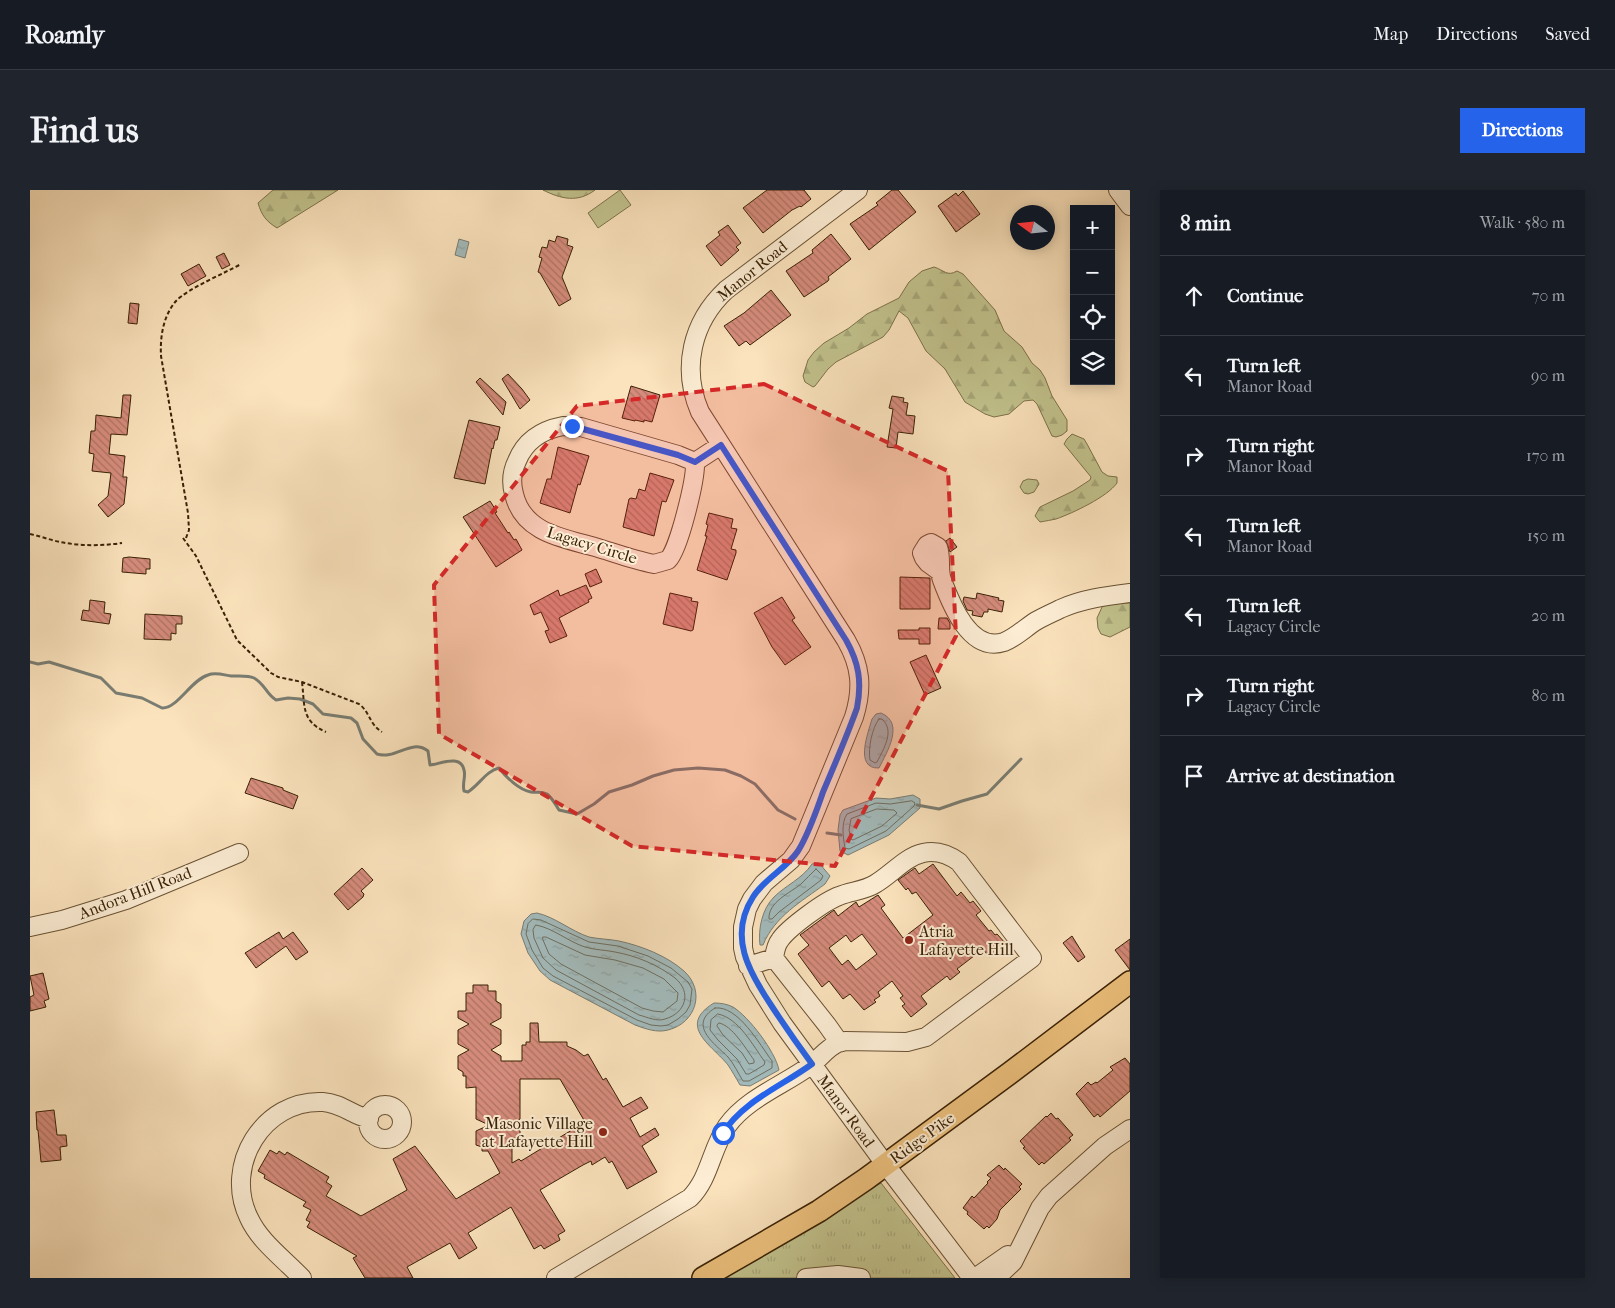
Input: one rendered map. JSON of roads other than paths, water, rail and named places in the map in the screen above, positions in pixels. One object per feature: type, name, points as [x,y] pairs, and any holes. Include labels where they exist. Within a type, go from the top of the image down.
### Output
[{"type":"main road","name":"Ridge Pike","points":[[703,1278],[819,1211],[1010,1074],[1130,982]]},
{"type":"street","name":"Manor Road","points":[[858,190],[726,290],[703,318],[692,351],[692,382],[700,412],[846,640],[856,660],[860,678],[859,698],[854,717],[805,837],[791,860],[771,876],[758,890],[747,909],[742,938],[743,948],[748,966],[782,1023],[885,1164],[973,1278]]},
{"type":"street","points":[[1118,190],[1130,206]]},
{"type":"street","name":"Lagacy Circle","points":[[563,426],[581,427],[678,455],[695,462],[694,481],[674,549],[668,560],[659,564],[649,563],[544,532],[524,516],[513,491],[512,482],[515,465],[523,448],[529,441],[545,431],[563,426]]},
{"type":"street","points":[[695,462],[721,445]]},
{"type":"street","points":[[939,571],[963,624],[975,636],[988,642],[1003,642],[1037,621],[1074,603],[1130,593]]},
{"type":"street","points":[[556,1278],[690,1198],[705,1178],[718,1142],[733,1120],[746,1108],[812,1064],[839,1042],[907,1042],[926,1037],[1032,958],[959,862],[948,855],[934,852],[915,855],[876,884],[828,901],[785,934],[778,943],[774,958]]},
{"type":"street","name":"Andora Hill Road","points":[[30,927],[126,900],[239,853]]},
{"type":"street","points":[[748,966],[774,958]]},
{"type":"street","points":[[774,958],[839,1042]]},
{"type":"street","points":[[302,1278],[260,1236],[249,1219],[240,1186],[246,1152],[257,1133],[270,1120],[284,1110],[303,1104],[324,1102],[335,1104],[369,1119]]},
{"type":"street","points":[[996,1278],[1013,1262],[1040,1208],[1049,1196],[1105,1146],[1130,1129]]},
{"type":"street","points":[[973,1278],[1018,1250]]},
{"type":"street","points":[[806,1278],[838,1275],[861,1278]]},
{"type":"water","points":[[459,239],[469,242],[465,258],[455,255]]},
{"type":"water","points":[[881,713],[892,724],[893,731],[889,746],[879,768],[871,767],[867,763],[865,749],[872,719],[876,714]]},
{"type":"water","points":[[913,795],[920,799],[920,808],[889,835],[848,855],[840,851],[838,830],[840,815],[843,810],[876,798],[890,799]]},
{"type":"water","points":[[819,863],[830,876],[825,884],[789,910],[774,926],[763,945],[760,945],[760,932],[766,907],[774,897],[804,874],[812,864]]},
{"type":"water","points":[[537,913],[589,937],[628,943],[654,952],[670,961],[684,971],[691,979],[695,988],[695,1005],[691,1014],[678,1026],[664,1031],[652,1030],[635,1025],[550,980],[540,971],[528,953],[521,934],[524,921],[531,914]]},
{"type":"water","points":[[714,1003],[733,1007],[746,1018],[767,1044],[777,1062],[779,1070],[750,1086],[740,1085],[728,1065],[707,1043],[698,1028],[698,1020],[703,1011]]},
{"type":"waterway","points":[[30,662],[38,664],[49,662],[101,678],[116,693],[142,698],[162,708],[173,704],[196,682],[208,675],[252,677],[258,680],[276,700],[300,699],[313,704],[323,714],[351,718],[357,723],[363,739],[377,754],[391,754],[416,747],[428,751],[430,765],[450,761],[459,762],[464,773],[464,791],[468,792],[490,772],[499,768],[522,789],[547,794],[559,810],[577,814],[609,792],[653,776],[674,770],[698,768],[725,770],[755,784],[778,810],[795,819]]},
{"type":"waterway","points":[[917,805],[939,809],[987,794],[1021,759]]},
{"type":"waterway","points":[[827,833],[841,835]]},
{"type":"place","name":"Atria Lafayette Hill","points":[[909,940]]},
{"type":"place","name":"Masonic Village at Lafayette Hill","points":[[603,1132]]}]
